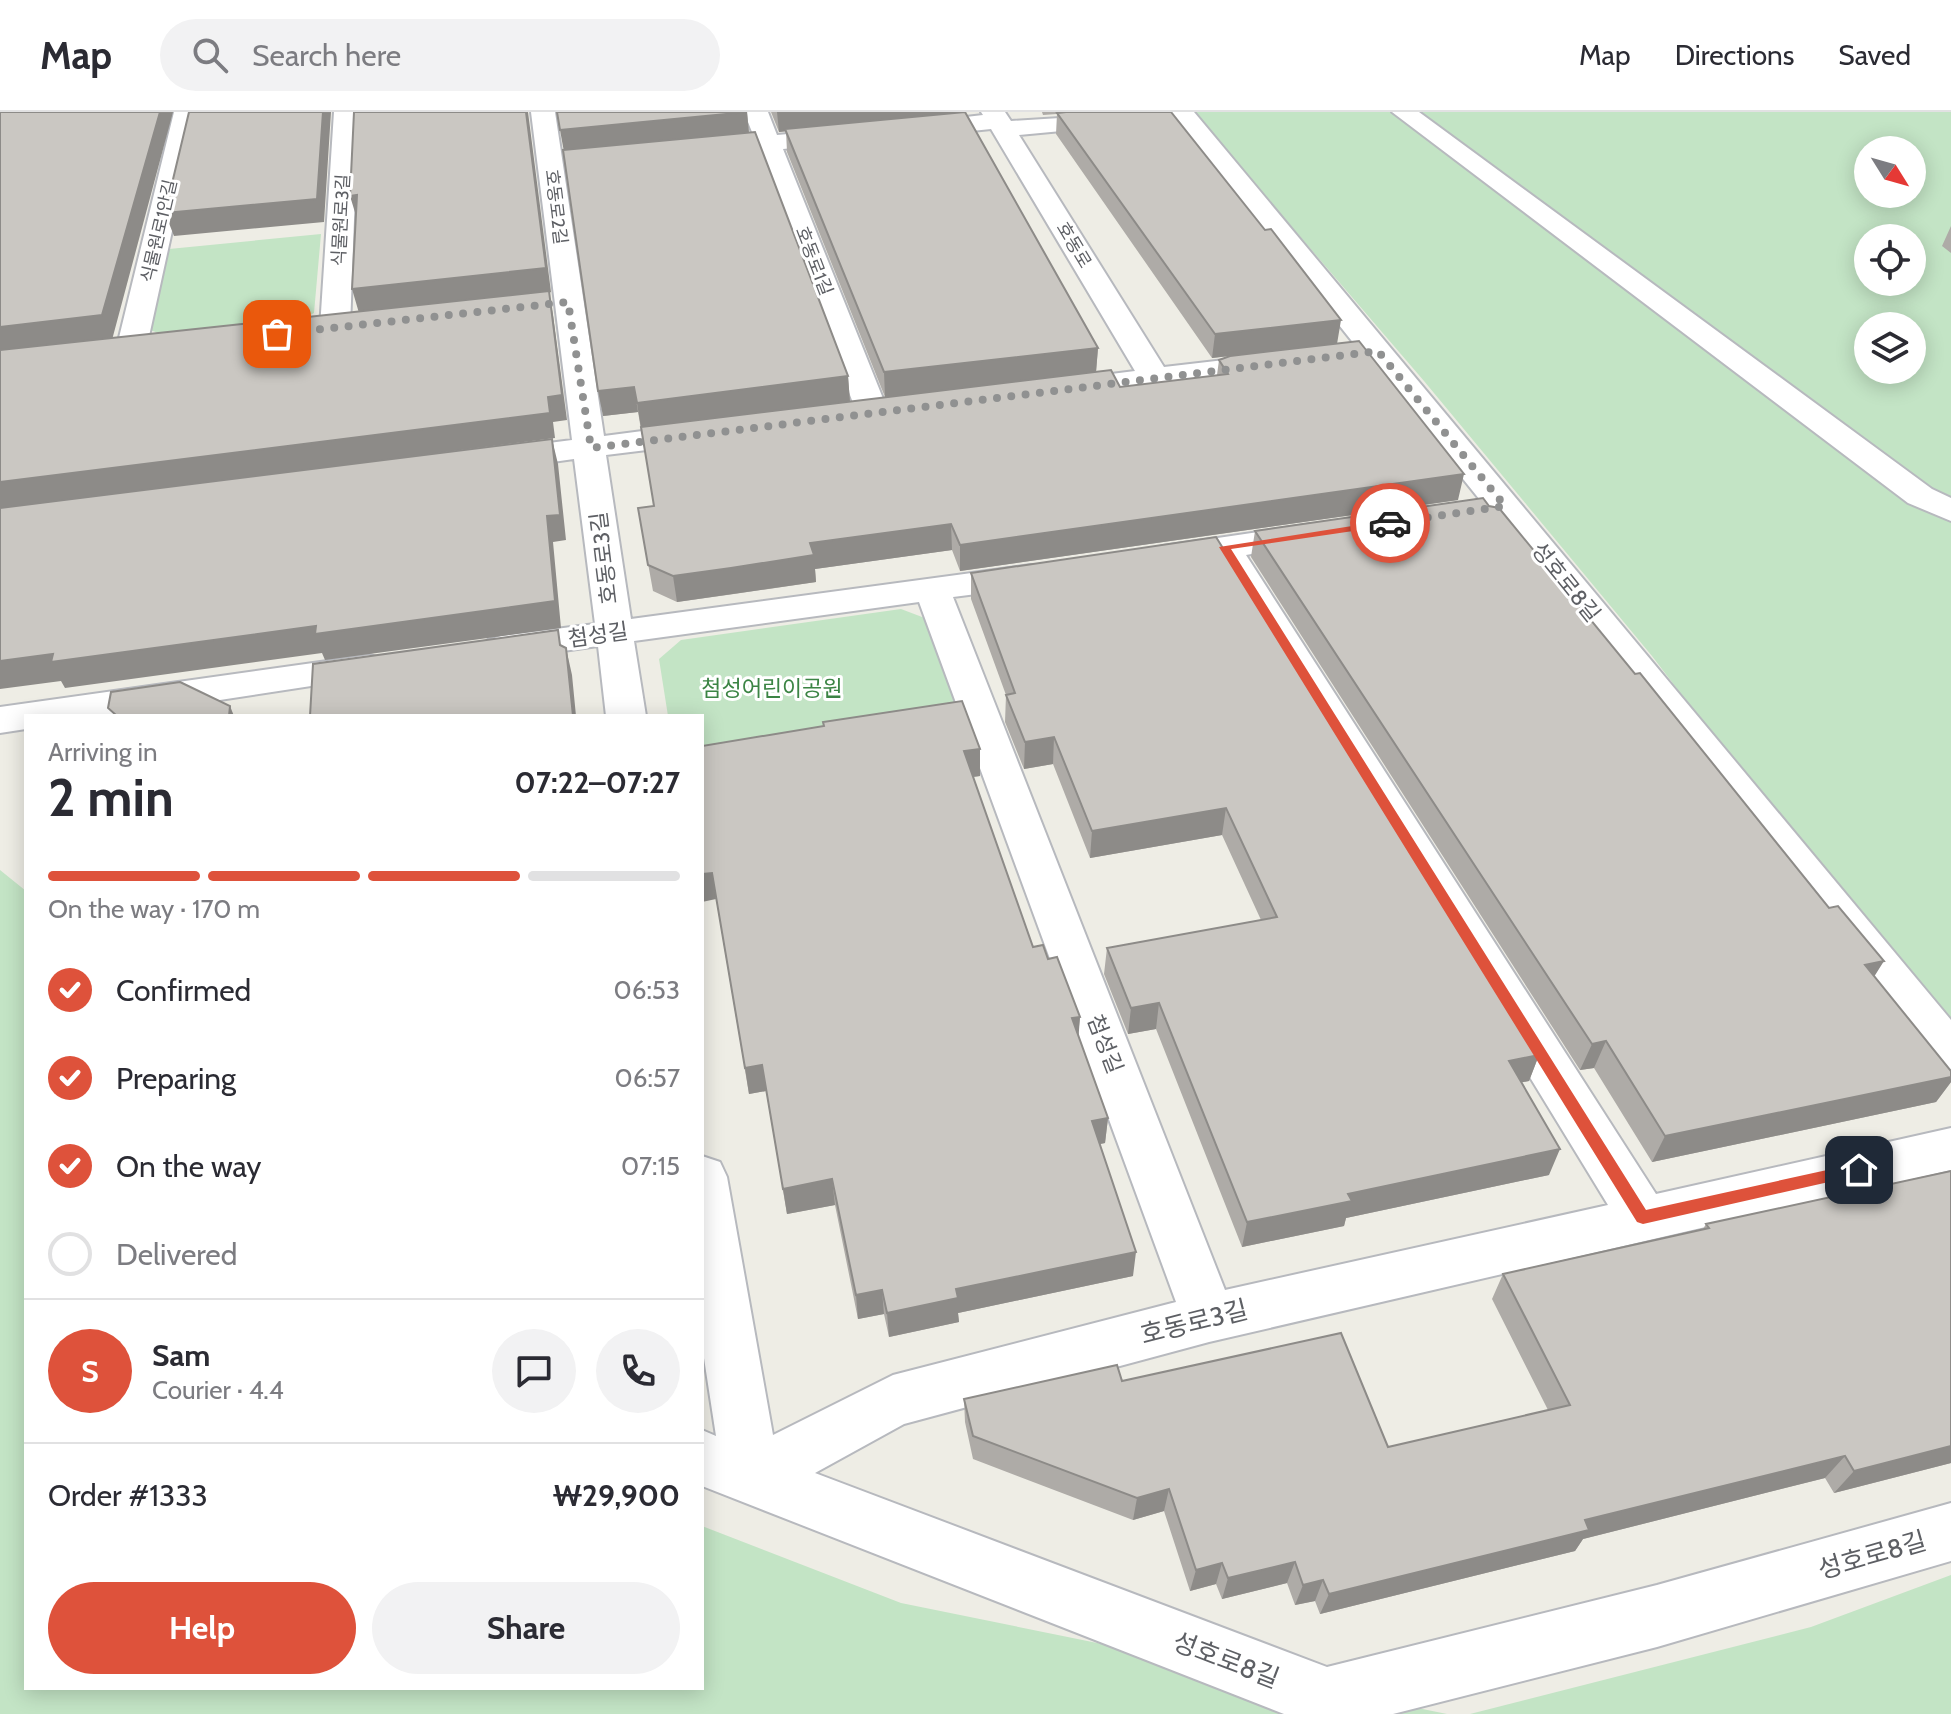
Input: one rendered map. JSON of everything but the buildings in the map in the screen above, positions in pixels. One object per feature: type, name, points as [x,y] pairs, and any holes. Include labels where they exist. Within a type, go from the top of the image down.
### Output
[{"type":"street","name":"식물원로1안길","points":[[162,346],[116,351],[186,112]]},
{"type":"street","name":"식물원로3길","points":[[335,328],[346,112]]},
{"type":"street","name":"호동로2길","points":[[543,112],[591,448]]},
{"type":"street","name":"호동로1길","points":[[756,112],[872,411]]},
{"type":"street","points":[[1404,112],[1920,496],[1951,511]]},
{"type":"street","points":[[675,152],[999,121],[1163,114]]},
{"type":"street","name":"성호로8길","points":[[1163,114],[1378,351],[1951,1053]]},
{"type":"street","name":"호동로","points":[[999,121],[1155,378]]},
{"type":"street","points":[[551,164],[582,161]]},
{"type":"street","points":[[537,306],[568,302]]},
{"type":"street","points":[[304,331],[366,324]]},
{"type":"street","points":[[1029,393],[1378,351]]},
{"type":"street","points":[[467,464],[732,429]]},
{"type":"street","name":"호동로3길","points":[[591,448],[626,714]]},
{"type":"street","points":[[1396,522],[1505,506]]},
{"type":"street","points":[[1132,561],[1349,529]]},
{"type":"street","points":[[1224,547],[1643,1217]]},
{"type":"street","name":"첨성길","points":[[472,652],[1071,570]]},
{"type":"street","name":"첨성길","points":[[933,591],[1209,1318]]},
{"type":"street","points":[[73,714],[268,698],[410,661]]},
{"type":"street","points":[[0,720],[24,718]]},
{"type":"street","name":"호동로3길","points":[[727,1467],[893,1401],[1209,1318],[1951,1149]]},
{"type":"street","points":[[704,1200],[727,1467]]},
{"type":"street","name":"성호로8길","points":[[727,1467],[1327,1699],[1657,1616],[1951,1532]]},
{"type":"green space","points":[[1193,112],[1951,112],[1951,1048],[1652,656],[1424,381]]},
{"type":"green space","points":[[321,234],[314,313],[299,321],[164,335],[150,330],[169,249]]},
{"type":"green space","name":"첨성어린이공원","points":[[901,609],[930,620],[964,719],[704,759],[704,714],[668,714],[659,659],[681,640]]},
{"type":"green space","points":[[0,870],[24,889],[24,1690],[704,1690],[704,1527],[901,1603],[1447,1714],[0,1714]]},
{"type":"green space","points":[[1951,1575],[1951,1714],[1470,1714],[1811,1627]]},
{"type":"way so far","points":[[277,334],[568,302],[591,448],[1378,351],[1505,506],[1390,523]]},
{"type":"route","points":[[1390,523],[1224,547],[1643,1217],[1859,1170]]}]
